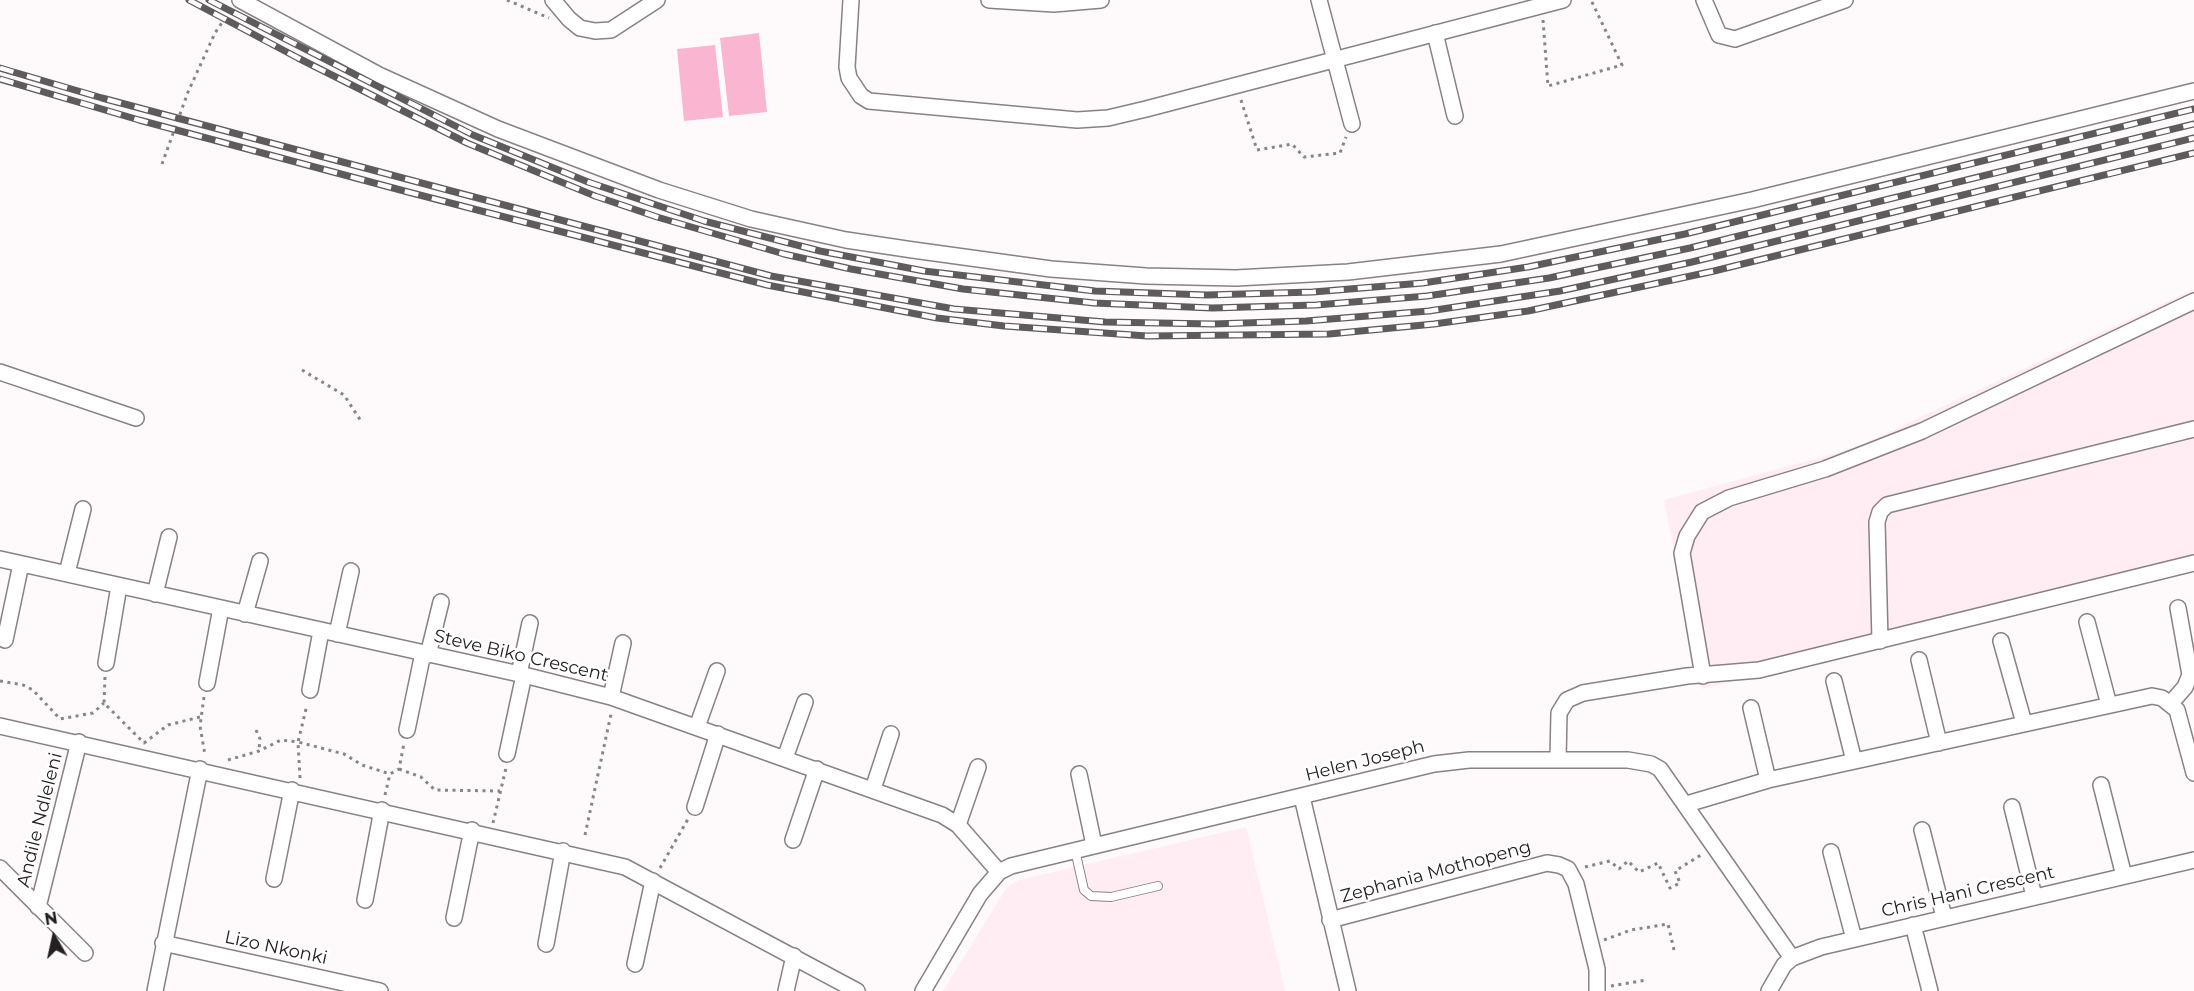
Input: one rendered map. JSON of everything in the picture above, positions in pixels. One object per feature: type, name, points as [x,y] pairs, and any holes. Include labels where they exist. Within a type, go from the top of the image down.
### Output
[{"type":"street","points":[[553,0],[569,19],[587,30],[611,30],[657,0]]},
{"type":"street","points":[[851,0],[849,78],[861,96],[877,103],[1093,120],[1563,0]]},
{"type":"street","points":[[989,0],[1054,4],[1101,0]]},
{"type":"street","points":[[1319,0],[1352,124]]},
{"type":"street","points":[[1704,0],[1719,35],[1735,39],[1845,0]]},
{"type":"street","points":[[237,3],[379,75],[498,129],[659,190],[752,219],[846,240],[913,250],[1051,269],[1146,276],[1236,278],[1348,272],[1500,254],[1752,200],[2194,91]]},
{"type":"street","points":[[1435,33],[1455,116]]},
{"type":"street","points":[[1703,676],[1682,553],[1687,536],[1702,513],[1729,498],[1825,469],[1922,430],[2194,301]]},
{"type":"street","points":[[0,372],[136,418]]},
{"type":"street","points":[[1880,641],[1876,522],[1880,512],[1887,505],[2194,429]]},
{"type":"street","points":[[67,573],[83,509]]},
{"type":"street","points":[[156,594],[169,537]]},
{"type":"street","name":"Steve Biko Crescent","points":[[0,559],[521,674],[611,698],[942,815],[958,825],[999,872]]},
{"type":"street","points":[[245,614],[260,561]]},
{"type":"street","points":[[1558,759],[1559,713],[1567,700],[1583,693],[1644,682],[1759,670],[2194,562]]},
{"type":"street","points":[[5,640],[21,564]]},
{"type":"street","points":[[337,634],[351,571]]},
{"type":"street","points":[[106,663],[119,586]]},
{"type":"street","points":[[407,730],[441,602]]},
{"type":"street","points":[[207,683],[221,608]]},
{"type":"street","points":[[2171,703],[2185,687],[2190,675],[2178,608]]},
{"type":"street","points":[[2087,622],[2109,705]]},
{"type":"street","points":[[507,754],[530,623]]},
{"type":"street","points":[[310,690],[321,631]]},
{"type":"street","points":[[2001,641],[2024,723]]},
{"type":"street","points":[[611,698],[623,643]]},
{"type":"street","points":[[1919,660],[1940,743]]},
{"type":"street","points":[[697,727],[717,671]]},
{"type":"street","points":[[1834,681],[1854,761]]},
{"type":"street","points":[[1687,804],[1768,780],[2152,696],[2171,703],[2178,715],[2194,772]]},
{"type":"street","points":[[785,758],[805,702]]},
{"type":"street","points":[[1751,708],[1768,780]]},
{"type":"street","points":[[0,726],[79,742],[203,762],[292,790],[625,867],[857,991]]},
{"type":"street","points":[[695,807],[718,734]]},
{"type":"street","points":[[873,789],[891,734]]},
{"type":"street","name":"Andile Ndleleni","points":[[38,906],[79,742]]},
{"type":"street","name":"Helen Joseph","points":[[923,991],[980,894],[999,872],[1011,866],[1434,764],[1558,759],[1628,760],[1651,764],[1668,778],[1792,958]]},
{"type":"street","points":[[155,991],[163,943],[203,762]]},
{"type":"street","points":[[958,825],[978,767]]},
{"type":"street","points":[[793,840],[817,769]]},
{"type":"street","points":[[1079,774],[1094,845]]},
{"type":"street","points":[[2101,785],[2124,876]]},
{"type":"street","points":[[274,879],[292,790]]},
{"type":"street","points":[[1302,797],[1348,991]]},
{"type":"street","points":[[2012,807],[2034,896]]},
{"type":"street","points":[[365,900],[382,810]]},
{"type":"street","points":[[454,918],[472,830]]},
{"type":"street","points":[[1922,831],[1944,917]]},
{"type":"street","points":[[546,944],[563,851]]},
{"type":"street","points":[[1831,852],[1854,939]]},
{"type":"street","name":"Chris Hani Crescent","points":[[1792,958],[1821,947],[1944,917],[2194,860]]},
{"type":"street","name":"Zephania Mothopeng","points":[[1330,920],[1547,864],[1568,868],[1574,875]]},
{"type":"street","name":"Andile Ndleleni","points":[[0,868],[85,953]]},
{"type":"street","points":[[1574,875],[1597,969],[1597,989]]},
{"type":"street","points":[[635,964],[653,881]]},
{"type":"street","points":[[1913,925],[1930,991]]},
{"type":"street","name":"Lizo Nkonki","points":[[163,943],[380,991]]},
{"type":"street","points":[[786,991],[794,956]]},
{"type":"street","points":[[1769,991],[1778,973],[1792,958]]},
{"type":"street","points":[[307,991],[310,975]]},
{"type":"lane","points":[[1075,850],[1084,890],[1091,896],[1110,897],[1158,886]]},
{"type":"path","points":[[507,0],[544,18],[569,19]]},
{"type":"path","points":[[1542,6],[1548,86],[1622,65],[1591,0]]},
{"type":"path","points":[[162,164],[201,63],[215,33],[237,3]]},
{"type":"path","points":[[1236,85],[1257,150],[1292,144],[1304,157],[1340,153],[1352,124]]},
{"type":"path","points":[[302,370],[344,395],[361,421]]},
{"type":"path","points":[[0,681],[23,685],[33,690],[60,719],[93,713],[104,703],[106,663]]},
{"type":"path","points":[[207,683],[200,717],[203,762],[213,757]]},
{"type":"path","points":[[292,790],[301,777],[298,742],[310,690]]},
{"type":"path","points":[[585,835],[611,716],[611,698]]},
{"type":"path","points":[[104,703],[144,743],[168,725],[200,717]]},
{"type":"path","points":[[256,730],[260,739],[259,751]]},
{"type":"path","points":[[399,769],[407,730]]},
{"type":"path","points":[[221,759],[229,760],[259,751],[281,740],[344,754],[362,765],[390,774],[399,769],[421,777],[435,790],[500,791]]},
{"type":"path","points":[[490,834],[507,754]]},
{"type":"path","points":[[382,810],[390,774]]},
{"type":"path","points":[[653,881],[676,836],[695,807]]},
{"type":"path","points":[[1574,875],[1585,867],[1610,861],[1619,869],[1628,861],[1639,872],[1658,863],[1670,888],[1680,883],[1675,871],[1688,865],[1714,845]]},
{"type":"path","points":[[1591,943],[1631,930],[1668,924],[1674,950]]},
{"type":"path","points":[[1597,989],[1647,980]]},
{"type":"shaded area","points":[[759,33],[767,112],[729,116],[720,38]]},
{"type":"shaded area","points":[[715,45],[723,117],[684,121],[677,49]]},
{"type":"shaded area","points":[[2194,289],[2194,567],[1702,689],[1664,500],[1840,452],[1865,443]]},
{"type":"shaded area","points":[[1246,827],[1285,991],[943,991],[1007,887],[1019,880]]},
{"type":"railway","points":[[189,0],[467,143],[595,196],[657,217],[784,254],[851,269],[963,289],[1094,303],[1212,308],[1316,305],[1427,296],[1549,278],[1690,248],[2194,124]]},
{"type":"railway","points":[[209,0],[473,135],[588,182],[704,221],[820,251],[924,271],[1095,291],[1207,295],[1313,292],[1423,283],[1528,267],[1685,234],[2194,109]]},
{"type":"railway","points":[[0,68],[102,98],[771,276],[954,309],[1105,322],[1213,324],[1306,321],[1429,311],[1560,291],[1692,262],[2194,138]]},
{"type":"railway","points":[[0,79],[139,120],[767,285],[937,318],[1004,326],[1147,336],[1329,334],[1434,324],[1528,311],[1714,271],[2194,153]]}]
